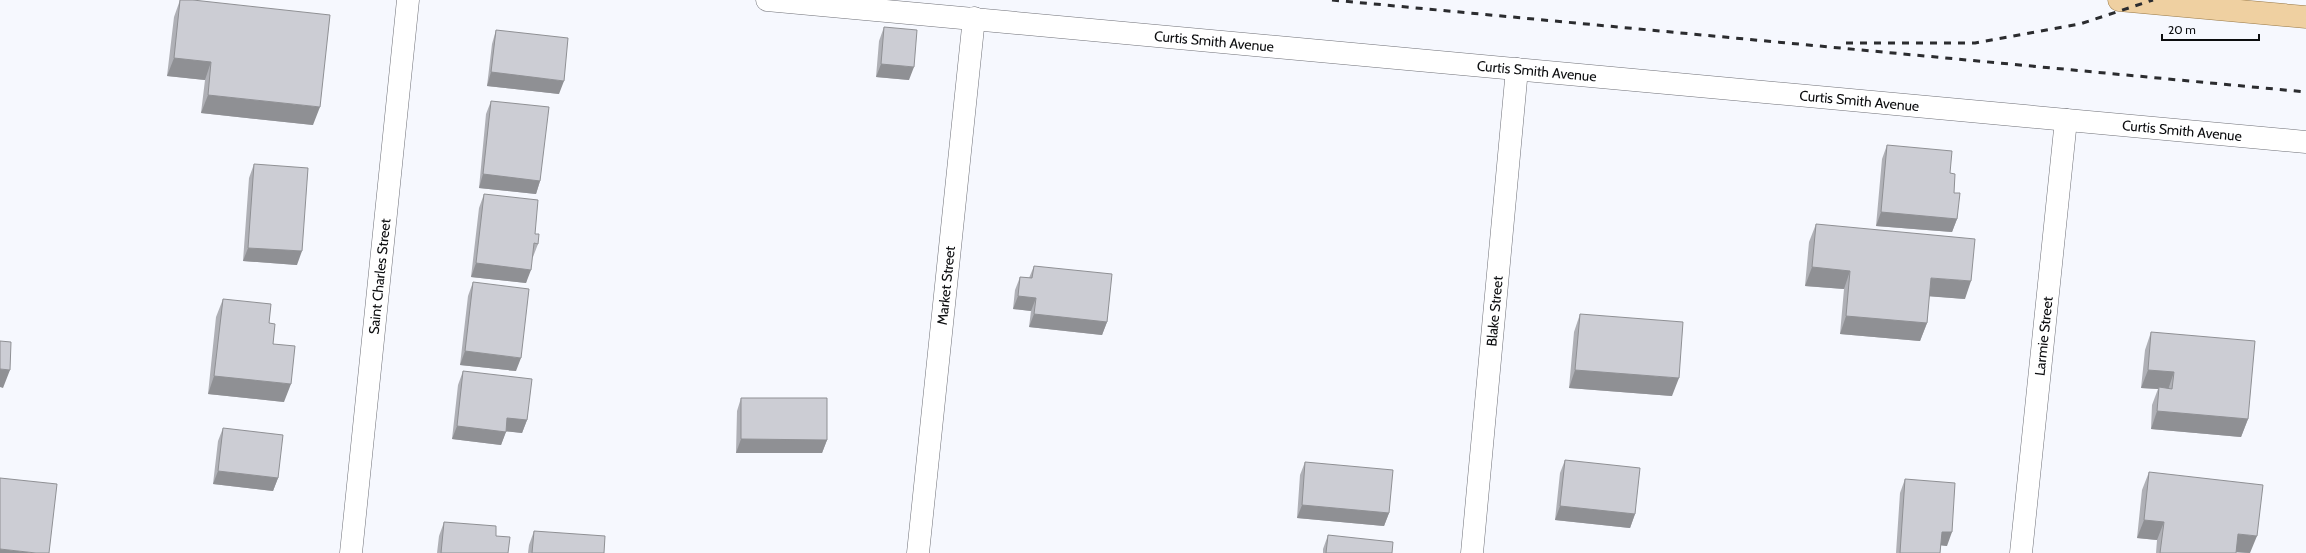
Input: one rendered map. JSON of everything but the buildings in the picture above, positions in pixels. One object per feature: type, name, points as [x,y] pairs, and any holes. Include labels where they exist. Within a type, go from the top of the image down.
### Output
[{"type":"main road","points":[[2119,0],[2306,18]]},
{"type":"street","name":"Saint Charles Street","points":[[351,553],[408,0]]},
{"type":"street","name":"Curtis Smith Avenue","points":[[767,0],[974,18],[1165,38],[2306,142]]},
{"type":"street","name":"Market Street","points":[[918,553],[974,18]]},
{"type":"street","name":"Blake Street","points":[[1472,553],[1517,69]]},
{"type":"street","name":"Larmie Street","points":[[2021,553],[2066,120]]},
{"type":"railway","points":[[1332,0],[2306,92]]},
{"type":"railway","points":[[1846,43],[1975,43],[2080,24],[2153,0]]}]
